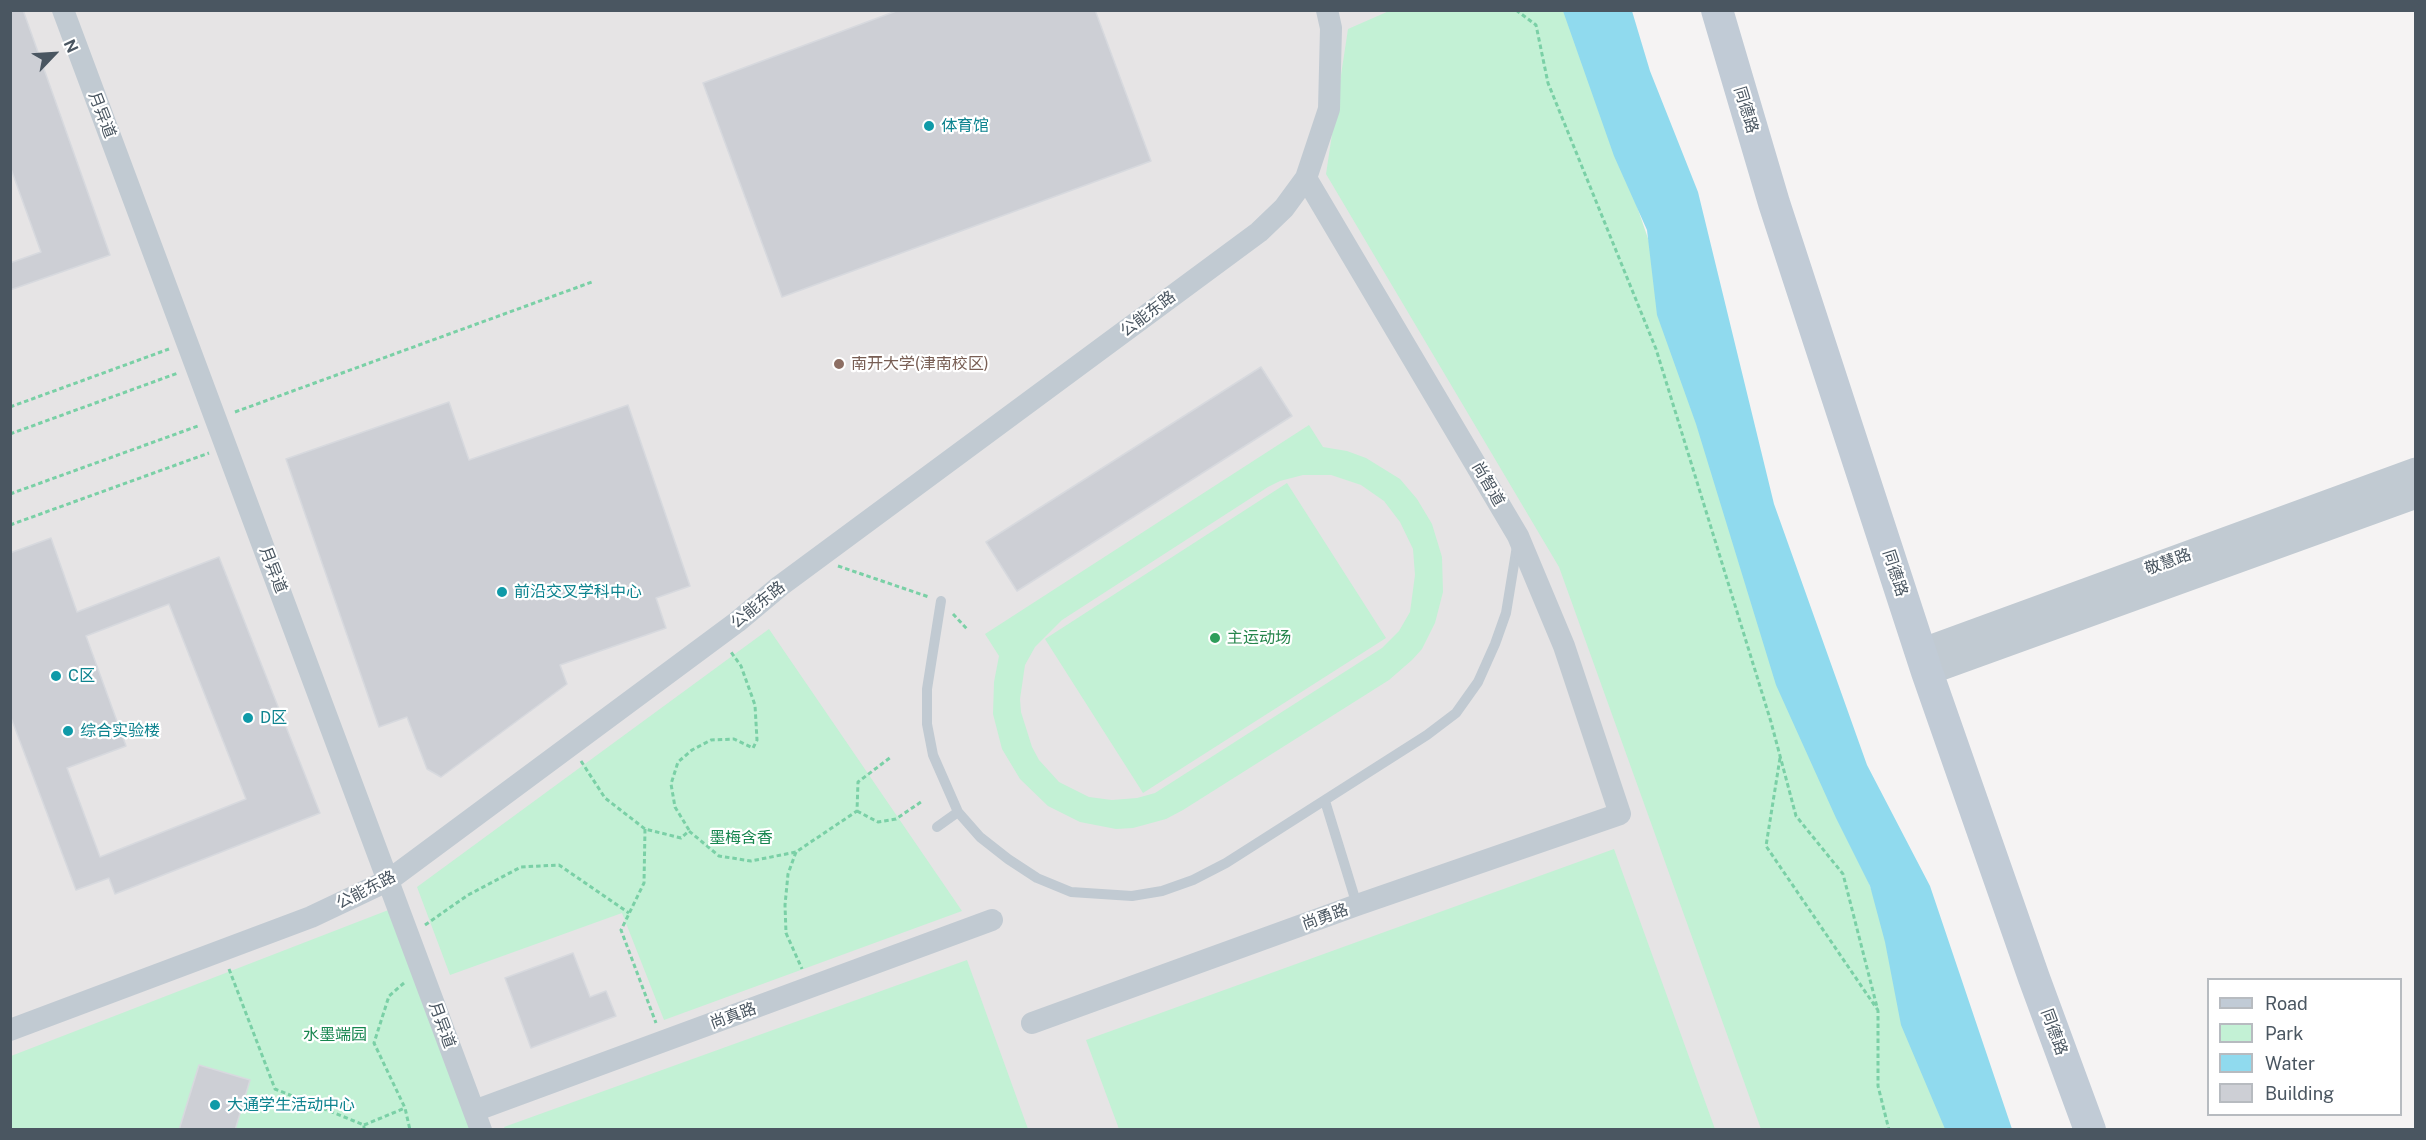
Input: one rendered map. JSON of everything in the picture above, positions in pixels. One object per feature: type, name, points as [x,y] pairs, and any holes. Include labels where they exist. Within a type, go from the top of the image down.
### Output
[{"type":"main road","name":"同德路","points":[[1717,10],[1778,214],[1932,659],[2108,1130]]},
{"type":"main road","name":"同德路","points":[[1738,10],[1932,659],[2026,956],[2090,1130]]},
{"type":"street","name":"月异道","points":[[63,10],[410,935],[477,1120]]},
{"type":"street","name":"公能东路","points":[[10,1030],[311,917],[389,880],[1259,232],[1284,208],[1306,178],[1329,109],[1331,28],[1327,10]]},
{"type":"street","name":"尚智道","points":[[1306,178],[1518,536],[1564,646],[1620,814]]},
{"type":"street","name":"敬慧路","points":[[1932,659],[2415,471]]},
{"type":"street","name":"敬慧路","points":[[1932,659],[2415,495]]},
{"type":"street","name":"尚勇路","points":[[1032,1023],[1357,905],[1620,814]]},
{"type":"street","name":"尚真路","points":[[477,1120],[663,1041],[992,920]]},
{"type":"lane","points":[[941,601],[927,689],[927,724],[933,755],[958,812],[980,837],[1008,860],[1037,878],[1071,892],[1132,896],[1162,891],[1193,880],[1226,863],[1427,735],[1456,713],[1478,682],[1506,613],[1518,536]]},
{"type":"lane","points":[[1325,801],[1357,905]]},
{"type":"lane","points":[[936,827],[958,812]]},
{"type":"path","points":[[1516,10],[1536,25],[1548,83],[1656,349],[1780,756],[1796,816],[1844,874],[1878,1011],[1878,1086],[1889,1130]]},
{"type":"path","points":[[10,494],[592,282]]},
{"type":"path","points":[[10,407],[187,342]]},
{"type":"path","points":[[10,434],[196,366]]},
{"type":"path","points":[[10,525],[226,446]]},
{"type":"path","points":[[817,559],[941,601]]},
{"type":"path","points":[[719,636],[741,666],[754,705],[757,740],[753,748],[734,739],[711,740],[692,750],[678,762],[671,784],[675,807],[689,831],[719,856],[751,861],[796,852],[857,811]]},
{"type":"path","points":[[571,746],[605,798],[645,829],[681,838],[689,831]]},
{"type":"path","points":[[1780,756],[1766,846],[1878,1011]]},
{"type":"path","points":[[857,811],[858,782],[891,757]]},
{"type":"path","points":[[857,811],[878,822],[896,819],[921,802]]},
{"type":"path","points":[[645,829],[644,883],[621,930],[663,1041]]},
{"type":"path","points":[[796,852],[788,874],[785,906],[786,933],[810,987]]},
{"type":"path","points":[[410,935],[468,895],[521,867],[559,865],[629,913]]},
{"type":"path","points":[[222,950],[275,1089],[364,1127],[405,1108]]},
{"type":"path","points":[[410,1130],[405,1108],[374,1043],[389,996],[422,969]]},
{"type":"shaded area","name":"南开大学(津南校区)","points":[[10,11],[1550,11],[1931,1129],[11,1129]]},
{"type":"green space","points":[[1389,11],[1570,11],[1870,886],[1956,1129],[1761,1129],[1559,567],[1326,174],[1348,29]]},
{"type":"green space","points":[[1309,425],[1323,447],[1347,451],[1366,458],[1400,479],[1417,499],[1432,524],[1442,557],[1443,592],[1435,623],[1422,649],[1412,660],[1389,680],[1183,810],[1166,819],[1133,828],[1116,829],[1080,822],[1048,806],[1020,779],[1002,749],[993,714],[994,682],[999,656],[985,634]],"holes":[[[1303,475],[1331,475],[1361,485],[1384,501],[1400,522],[1413,549],[1415,575],[1410,612],[1399,631],[1382,648],[1155,793],[1137,798],[1112,800],[1089,797],[1059,782],[1039,760],[1032,747],[1021,712],[1020,699],[1025,665],[1035,647],[1062,620],[1268,487]]]},
{"type":"green space","name":"主运动场","points":[[1287,483],[1386,638],[1143,793],[1045,639]]},
{"type":"green space","name":"墨梅含香","points":[[769,629],[962,911],[664,1020],[622,913],[450,975],[417,887]]},
{"type":"green space","points":[[1614,849],[1715,1129],[1119,1129],[1086,1040]]},
{"type":"green space","name":"水墨端园","points":[[391,909],[470,1130],[11,1130],[11,1056]]},
{"type":"green space","points":[[967,960],[1028,1129],[505,1129],[504,1127]]},
{"type":"water","points":[[1563,11],[1632,11],[1650,71],[1698,192],[1774,504],[1867,765],[1930,886],[2012,1129],[1945,1129],[1901,1025],[1885,942],[1870,886],[1836,818],[1776,685],[1696,424],[1657,315],[1647,230],[1614,156]]},
{"type":"building","points":[[10,10],[23,10],[110,255],[10,290],[10,263],[41,252],[10,166]]},
{"type":"building","name":"体育馆","points":[[899,10],[1095,10],[1151,161],[782,297],[703,83]]},
{"type":"building","points":[[1261,367],[1292,416],[1017,591],[986,542]]},
{"type":"building","name":"前沿交叉学科中心","points":[[449,402],[469,460],[628,405],[690,586],[656,598],[666,628],[560,665],[567,684],[441,777],[427,769],[407,717],[379,727],[286,459]]},
{"type":"building","name":"综合实验楼","points":[[51,538],[77,612],[219,557],[320,813],[115,894],[109,878],[76,890],[10,715],[10,553]],"holes":[[[169,604],[246,799],[100,857],[67,768],[126,746],[86,636]]]},
{"type":"building","points":[[573,953],[590,997],[606,991],[616,1016],[531,1048],[505,978]]},
{"type":"building","name":"大通学生活动中心","points":[[199,1065],[250,1080],[235,1130],[179,1130]]},
{"type":"place","name":"体育馆","points":[[929,126]]},
{"type":"place","name":"南开大学(津南校区)","points":[[839,364]]},
{"type":"place","name":"前沿交叉学科中心","points":[[502,592]]},
{"type":"place","name":"主运动场","points":[[1215,638]]},
{"type":"place","name":"C区","points":[[56,676]]},
{"type":"place","name":"D区","points":[[248,718]]},
{"type":"place","name":"综合实验楼","points":[[68,731]]},
{"type":"place","name":"大通学生活动中心","points":[[215,1105]]}]
